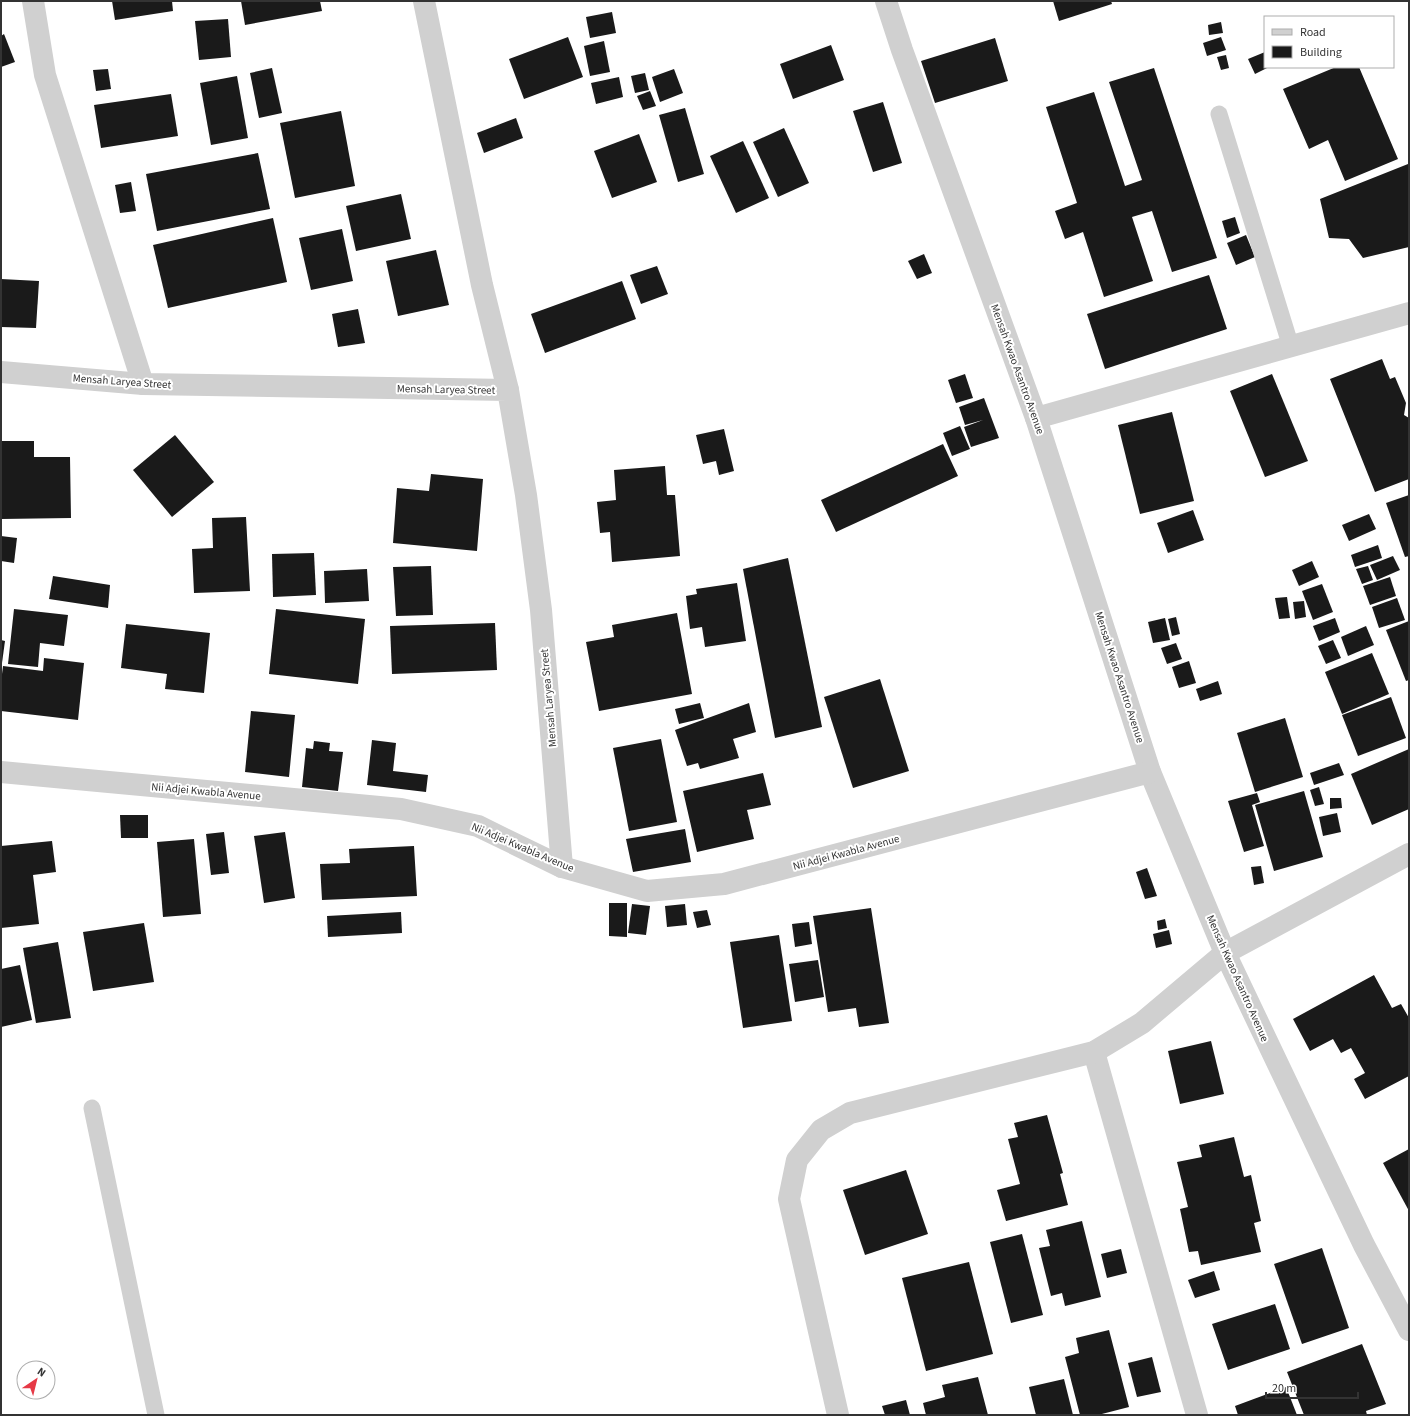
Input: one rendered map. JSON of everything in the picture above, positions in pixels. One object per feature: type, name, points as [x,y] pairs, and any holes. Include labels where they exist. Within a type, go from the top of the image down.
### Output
[{"type":"street","points":[[33,1],[45,75],[143,384]]},
{"type":"street","points":[[424,1],[482,285],[508,390]]},
{"type":"street","name":"Mensah Kwao Asantro Avenue","points":[[886,1],[1036,418],[1150,772],[1225,953],[1364,1245],[1409,1330]]},
{"type":"street","points":[[1036,418],[1409,313]]},
{"type":"street","name":"Mensah Laryea Street","points":[[1,372],[143,384],[508,390],[526,495],[541,610],[562,867]]},
{"type":"street","name":"Nii Adjei Kwabla Avenue","points":[[1,772],[401,809],[478,826],[562,867],[647,891],[724,884],[1150,772]]},
{"type":"street","points":[[838,1415],[790,1199],[797,1160],[821,1130],[850,1113],[1094,1052],[1142,1023],[1225,953],[1409,854]]},
{"type":"street","points":[[1094,1052],[1197,1415]]},
{"type":"lane","points":[[1219,114],[1291,346]]},
{"type":"lane","points":[[92,1108],[156,1415]]},
{"type":"building","points":[[112,1],[172,1],[173,11],[115,20]]},
{"type":"building","points":[[241,1],[320,1],[322,11],[245,25]]},
{"type":"building","points":[[1053,1],[1111,1],[1112,4],[1059,21]]},
{"type":"building","points":[[612,12],[616,33],[590,38],[586,17]]},
{"type":"building","points":[[228,19],[231,57],[199,60],[195,21]]},
{"type":"building","points":[[1221,22],[1223,33],[1209,35],[1208,25]]},
{"type":"building","points":[[4,34],[15,62],[1,67],[1,36]]},
{"type":"building","points":[[568,37],[583,77],[524,99],[509,59]]},
{"type":"building","points":[[1221,37],[1226,50],[1207,56],[1203,43]]},
{"type":"building","points":[[995,38],[1008,81],[935,103],[921,61]]},
{"type":"building","points":[[604,41],[610,72],[590,76],[584,46]]},
{"type":"building","points":[[831,45],[844,80],[793,99],[780,64]]},
{"type":"building","points":[[1264,52],[1264,68],[1267,68],[1255,74],[1248,59]]},
{"type":"building","points":[[1226,55],[1229,68],[1221,70],[1217,57]]},
{"type":"building","points":[[272,68],[282,113],[259,118],[250,73]]},
{"type":"building","points":[[1154,68],[1217,258],[1172,272],[1152,211],[1132,217],[1153,281],[1104,297],[1083,232],[1065,239],[1055,211],[1077,203],[1046,107],[1094,92],[1125,186],[1142,180],[1109,82]]},
{"type":"building","points":[[1334,68],[1359,68],[1398,159],[1345,181],[1328,140],[1309,149],[1283,89]]},
{"type":"building","points":[[108,69],[111,89],[96,91],[93,70]]},
{"type":"building","points":[[674,69],[683,93],[660,102],[652,77]]},
{"type":"building","points":[[645,73],[649,90],[635,93],[631,76]]},
{"type":"building","points":[[237,76],[248,138],[211,145],[200,83]]},
{"type":"building","points":[[619,77],[623,97],[596,104],[591,83]]},
{"type":"building","points":[[650,91],[656,106],[643,110],[637,96]]},
{"type":"building","points":[[171,94],[178,136],[101,148],[94,105]]},
{"type":"building","points":[[883,102],[902,163],[873,172],[853,111]]},
{"type":"building","points":[[685,108],[704,174],[678,182],[659,115]]},
{"type":"building","points":[[341,111],[355,186],[295,198],[280,123]]},
{"type":"building","points":[[516,118],[523,138],[484,153],[477,133]]},
{"type":"building","points":[[784,128],[809,183],[778,197],[753,142]]},
{"type":"building","points":[[639,134],[657,182],[612,198],[594,151]]},
{"type":"building","points":[[743,141],[769,198],[736,213],[710,156]]},
{"type":"building","points":[[258,153],[270,209],[157,231],[146,174]]},
{"type":"building","points":[[1408,164],[1409,247],[1363,258],[1349,239],[1329,238],[1320,199]]},
{"type":"building","points":[[131,182],[136,211],[120,213],[115,185]]},
{"type":"building","points":[[401,194],[411,239],[356,251],[346,206]]},
{"type":"building","points":[[1235,217],[1240,233],[1227,238],[1222,221]]},
{"type":"building","points":[[273,218],[287,282],[168,308],[153,245]]},
{"type":"building","points":[[342,229],[353,281],[311,290],[299,238]]},
{"type":"building","points":[[1246,235],[1255,257],[1236,265],[1227,243]]},
{"type":"building","points":[[436,250],[449,305],[398,316],[386,261]]},
{"type":"building","points":[[924,254],[932,273],[917,279],[908,261]]},
{"type":"building","points":[[657,266],[668,294],[641,304],[630,275]]},
{"type":"building","points":[[1209,275],[1227,329],[1105,369],[1087,314]]},
{"type":"building","points":[[1,279],[39,281],[36,328],[1,327]]},
{"type":"building","points":[[622,281],[636,319],[545,353],[531,314]]},
{"type":"building","points":[[358,309],[365,343],[338,347],[332,314]]},
{"type":"building","points":[[1382,359],[1390,379],[1395,377],[1406,403],[1404,415],[1409,418],[1409,479],[1375,492],[1330,379]]},
{"type":"building","points":[[965,374],[973,398],[956,403],[948,380]]},
{"type":"building","points":[[1272,374],[1308,461],[1265,477],[1230,391]]},
{"type":"building","points":[[984,398],[999,438],[971,447],[964,427],[983,420],[965,425],[959,407]]},
{"type":"building","points":[[1172,412],[1194,501],[1140,514],[1118,425]]},
{"type":"building","points":[[960,426],[970,449],[952,456],[943,433]]},
{"type":"building","points":[[724,429],[734,471],[719,475],[716,461],[703,464],[696,435]]},
{"type":"building","points":[[175,435],[214,482],[172,517],[133,470]]},
{"type":"building","points":[[1,441],[34,441],[34,457],[70,457],[71,518],[1,519]]},
{"type":"building","points":[[943,444],[958,476],[836,532],[821,500]]},
{"type":"building","points":[[665,466],[667,495],[675,495],[680,556],[612,562],[610,532],[600,533],[597,502],[616,500],[614,470]]},
{"type":"building","points":[[431,474],[483,479],[477,551],[393,543],[397,488],[429,491]]},
{"type":"building","points":[[1409,495],[1409,556],[1405,557],[1386,503]]},
{"type":"building","points":[[1193,510],[1204,540],[1168,553],[1157,523]]},
{"type":"building","points":[[1369,514],[1376,529],[1349,541],[1342,525]]},
{"type":"building","points":[[246,517],[250,591],[194,593],[192,549],[213,548],[212,518]]},
{"type":"building","points":[[1,536],[17,538],[14,563],[1,561]]},
{"type":"building","points":[[1378,545],[1382,558],[1355,567],[1351,555]]},
{"type":"building","points":[[314,553],[316,595],[273,597],[272,554]]},
{"type":"building","points":[[1393,556],[1400,570],[1377,580],[1370,565]]},
{"type":"building","points":[[788,558],[822,727],[775,738],[743,569]]},
{"type":"building","points":[[1312,561],[1319,577],[1299,586],[1292,570]]},
{"type":"building","points":[[431,566],[433,615],[396,616],[393,567]]},
{"type":"building","points":[[1368,566],[1373,580],[1362,584],[1356,569]]},
{"type":"building","points":[[367,569],[369,601],[325,603],[324,571]]},
{"type":"building","points":[[53,576],[110,585],[108,608],[49,599]]},
{"type":"building","points":[[1390,577],[1396,596],[1370,605],[1363,586]]},
{"type":"building","points":[[737,583],[746,641],[705,647],[702,627],[690,629],[686,596],[697,594],[696,589]]},
{"type":"building","points":[[1322,584],[1333,612],[1313,620],[1302,591]]},
{"type":"building","points":[[1287,597],[1290,618],[1279,619],[1275,598]]},
{"type":"building","points":[[1397,598],[1405,620],[1379,628],[1372,607]]},
{"type":"building","points":[[1304,601],[1306,617],[1295,619],[1293,602]]},
{"type":"building","points":[[14,609],[68,615],[64,646],[40,643],[38,667],[8,664]]},
{"type":"building","points":[[276,609],[365,619],[358,684],[269,674]]},
{"type":"building","points":[[677,613],[692,694],[599,711],[586,642],[614,637],[612,625]]},
{"type":"building","points":[[1176,617],[1180,634],[1172,636],[1168,619]]},
{"type":"building","points":[[1165,618],[1170,640],[1153,643],[1148,622]]},
{"type":"building","points":[[1335,618],[1340,632],[1319,641],[1313,626]]},
{"type":"building","points":[[1409,621],[1409,680],[1406,681],[1386,630]]},
{"type":"building","points":[[495,623],[497,670],[392,674],[390,626]]},
{"type":"building","points":[[126,624],[210,633],[204,693],[165,689],[167,674],[121,668]]},
{"type":"building","points":[[1366,626],[1374,645],[1348,656],[1341,637]]},
{"type":"building","points":[[1,640],[5,641],[2,663],[1,663]]},
{"type":"building","points":[[1333,640],[1341,658],[1326,664],[1318,646]]},
{"type":"building","points":[[1176,643],[1182,659],[1167,664],[1161,648]]},
{"type":"building","points":[[1372,653],[1389,694],[1342,714],[1325,672]]},
{"type":"building","points":[[44,658],[84,663],[78,720],[1,711],[1,682],[3,666],[43,671]]},
{"type":"building","points":[[1189,661],[1196,683],[1179,688],[1172,667]]},
{"type":"building","points":[[880,679],[909,771],[853,788],[824,697]]},
{"type":"building","points":[[1218,681],[1222,694],[1200,701],[1196,689]]},
{"type":"building","points":[[1391,697],[1406,738],[1358,756],[1342,715]]},
{"type":"building","points":[[700,703],[704,718],[679,724],[675,709]]},
{"type":"building","points":[[749,703],[756,732],[733,739],[739,758],[700,769],[698,763],[687,766],[675,730]]},
{"type":"building","points":[[251,711],[295,715],[289,777],[245,772]]},
{"type":"building","points":[[1285,718],[1303,777],[1255,792],[1237,733]]},
{"type":"building","points":[[661,739],[677,822],[629,831],[613,748]]},
{"type":"building","points":[[372,740],[396,743],[393,771],[428,775],[426,792],[367,785]]},
{"type":"building","points":[[314,741],[330,743],[329,751],[343,752],[338,791],[302,787],[306,748],[313,749]]},
{"type":"building","points":[[1409,749],[1409,809],[1372,825],[1351,774]]},
{"type":"building","points":[[1339,763],[1344,775],[1314,785],[1310,773]]},
{"type":"building","points":[[763,773],[771,805],[747,810],[754,839],[697,852],[683,791]]},
{"type":"building","points":[[1319,787],[1324,804],[1315,806],[1310,790]]},
{"type":"building","points":[[1304,791],[1323,857],[1274,871],[1255,805]]},
{"type":"building","points":[[1257,793],[1260,802],[1252,805],[1264,846],[1244,852],[1228,801]]},
{"type":"building","points":[[1330,798],[1341,798],[1342,808],[1330,809]]},
{"type":"building","points":[[1337,813],[1341,832],[1323,836],[1319,817]]},
{"type":"building","points":[[120,815],[148,815],[148,838],[121,838]]},
{"type":"building","points":[[685,829],[691,862],[633,872],[626,839]]},
{"type":"building","points":[[224,832],[229,873],[211,875],[206,834]]},
{"type":"building","points":[[285,832],[295,898],[264,903],[254,836]]},
{"type":"building","points":[[194,839],[201,914],[163,917],[157,842]]},
{"type":"building","points":[[52,841],[56,872],[33,875],[39,924],[1,928],[1,846]]},
{"type":"building","points":[[414,846],[417,896],[322,900],[320,864],[350,863],[349,849]]},
{"type":"building","points":[[1261,866],[1264,883],[1254,885],[1251,867]]},
{"type":"building","points":[[1147,868],[1157,896],[1145,899],[1136,872]]},
{"type":"building","points":[[609,903],[627,903],[627,937],[609,936]]},
{"type":"building","points":[[632,904],[650,906],[646,935],[628,933]]},
{"type":"building","points":[[685,904],[687,925],[667,927],[665,906]]},
{"type":"building","points":[[871,908],[889,1023],[859,1027],[856,1008],[828,1012],[813,916]]},
{"type":"building","points":[[707,910],[711,925],[697,928],[693,912]]},
{"type":"building","points":[[401,912],[402,933],[328,937],[327,916]]},
{"type":"building","points":[[1165,919],[1167,928],[1158,930],[1157,921]]},
{"type":"building","points":[[809,922],[812,944],[795,947],[792,924]]},
{"type":"building","points":[[144,923],[154,982],[93,991],[83,932]]},
{"type":"building","points":[[1169,930],[1172,944],[1156,948],[1153,934]]},
{"type":"building","points":[[779,935],[792,1021],[743,1028],[730,942]]},
{"type":"building","points":[[58,942],[71,1018],[36,1023],[23,948]]},
{"type":"building","points":[[818,960],[824,997],[795,1002],[789,964]]},
{"type":"building","points":[[20,965],[32,1020],[1,1027],[1,969]]},
{"type":"building","points":[[1374,975],[1392,1008],[1401,1004],[1409,1018],[1409,1076],[1365,1099],[1354,1079],[1365,1073],[1351,1048],[1341,1053],[1333,1039],[1310,1051],[1293,1019]]},
{"type":"building","points":[[1211,1041],[1224,1094],[1180,1104],[1168,1051]]},
{"type":"building","points":[[1047,1115],[1063,1173],[1060,1174],[1068,1205],[1006,1221],[997,1190],[1020,1184],[1008,1139],[1018,1137],[1014,1123]]},
{"type":"building","points":[[1234,1137],[1244,1177],[1251,1175],[1261,1221],[1254,1223],[1261,1252],[1201,1265],[1198,1251],[1189,1252],[1180,1209],[1188,1207],[1177,1162],[1202,1157],[1199,1145]]},
{"type":"building","points":[[1409,1149],[1409,1211],[1383,1163]]},
{"type":"building","points":[[906,1170],[928,1234],[865,1255],[843,1190]]},
{"type":"building","points":[[1082,1221],[1101,1297],[1065,1306],[1062,1293],[1051,1296],[1039,1248],[1050,1246],[1046,1230]]},
{"type":"building","points":[[1022,1234],[1043,1315],[1011,1323],[990,1242]]},
{"type":"building","points":[[1322,1248],[1349,1328],[1302,1344],[1274,1264]]},
{"type":"building","points":[[1121,1249],[1127,1273],[1107,1278],[1101,1254]]},
{"type":"building","points":[[969,1262],[993,1354],[926,1371],[902,1278]]},
{"type":"building","points":[[1214,1271],[1220,1290],[1195,1298],[1188,1280]]},
{"type":"building","points":[[1275,1304],[1290,1349],[1228,1370],[1212,1324]]},
{"type":"building","points":[[1109,1330],[1129,1407],[1098,1415],[1080,1415],[1065,1357],[1079,1353],[1076,1338]]},
{"type":"building","points":[[1362,1344],[1386,1404],[1366,1411],[1367,1415],[1304,1415],[1287,1372]]},
{"type":"building","points":[[1152,1357],[1161,1392],[1137,1397],[1128,1363]]},
{"type":"building","points":[[978,1377],[988,1415],[926,1415],[923,1403],[945,1397],[942,1385]]},
{"type":"building","points":[[1064,1379],[1073,1415],[1036,1415],[1029,1387]]},
{"type":"building","points":[[1286,1387],[1297,1415],[1238,1415],[1235,1406]]},
{"type":"building","points":[[906,1400],[910,1415],[885,1415],[882,1406]]}]
